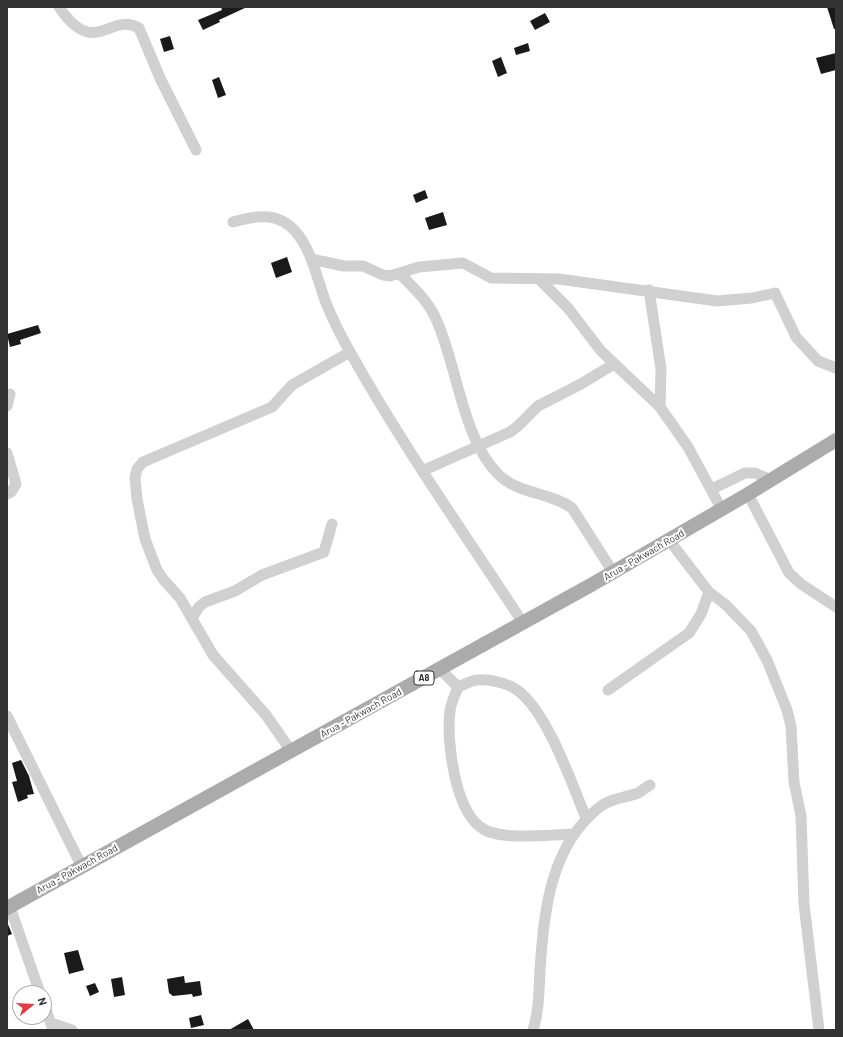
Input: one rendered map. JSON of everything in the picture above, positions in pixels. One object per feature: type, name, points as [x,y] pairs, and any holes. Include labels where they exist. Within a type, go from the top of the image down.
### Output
[{"type":"main road","name":"Arua - Pakwach Road","points":[[8,907],[614,572],[722,510],[836,440]]},
{"type":"street","points":[[60,7],[70,22],[77,28],[89,33],[95,33],[124,24],[139,28],[169,97],[196,150]]},
{"type":"street","points":[[233,222],[264,215],[283,223],[295,231],[303,243],[330,311],[350,352],[422,471],[523,623]]},
{"type":"street","points":[[310,259],[344,266],[369,268],[383,275],[400,274],[419,267],[461,263],[491,278],[559,279],[649,290],[717,301],[752,298],[775,293],[796,337],[818,361],[836,368]]},
{"type":"street","points":[[400,274],[425,300],[436,320],[466,414],[479,445],[493,468],[508,482],[562,502],[572,508],[614,572]]},
{"type":"street","points":[[538,279],[568,308],[592,340],[614,364],[660,408],[688,447],[722,510]]},
{"type":"street","points":[[649,290],[661,369],[660,408]]},
{"type":"street","points":[[291,751],[266,715],[213,655],[180,598],[160,575],[145,539],[137,499],[135,478],[137,469],[143,462],[182,444],[272,407],[292,385],[350,352]]},
{"type":"street","points":[[422,471],[514,429],[538,406],[581,384],[614,364]]},
{"type":"street","points":[[7,406],[10,394]]},
{"type":"street","points":[[7,453],[16,484],[11,492],[7,494]]},
{"type":"street","points":[[712,489],[745,473],[755,473],[771,480]]},
{"type":"street","points":[[748,494],[789,573],[801,584],[836,607]]},
{"type":"street","points":[[192,618],[197,609],[205,602],[235,591],[262,575],[324,552],[332,524]]},
{"type":"street","points":[[669,540],[709,592],[726,605],[750,631],[767,660],[787,710],[791,726],[794,782],[801,816],[804,904],[819,1030]]},
{"type":"street","points":[[608,690],[689,633],[701,614],[709,592]]},
{"type":"street","points":[[440,669],[458,688]]},
{"type":"street","points":[[573,834],[502,834],[484,829],[466,810],[459,795],[451,746],[450,709],[458,688],[478,680],[490,681],[516,689],[524,697],[537,712],[555,745],[586,818]]},
{"type":"street","points":[[7,716],[82,867]]},
{"type":"street","points":[[532,1030],[538,1005],[544,923],[563,851],[573,834],[586,818],[607,803],[639,792],[650,784]]},
{"type":"street","points":[[8,907],[37,985]]},
{"type":"street","points":[[52,1026],[72,1030]]},
{"type":"building","points":[[221,7],[247,7],[219,20],[220,22],[203,30],[198,20],[222,10]]},
{"type":"building","points":[[827,7],[836,7],[836,29],[834,29]]},
{"type":"building","points":[[545,13],[550,22],[535,30],[530,21]]},
{"type":"building","points":[[170,36],[174,49],[164,52],[160,39]]},
{"type":"building","points":[[528,43],[530,51],[516,55],[514,48]]},
{"type":"building","points":[[836,53],[836,70],[821,74],[816,58]]},
{"type":"building","points":[[501,57],[507,73],[498,77],[492,61]]},
{"type":"building","points":[[219,77],[226,95],[218,98],[212,80]]},
{"type":"building","points":[[425,190],[428,198],[416,203],[413,195]]},
{"type":"building","points":[[443,212],[447,225],[429,230],[425,218]]},
{"type":"building","points":[[287,257],[292,272],[276,278],[271,263]]},
{"type":"building","points":[[38,325],[41,333],[20,340],[21,344],[10,347],[7,334]]},
{"type":"building","points":[[21,760],[29,776],[34,794],[27,795],[28,798],[18,802],[12,782],[17,781],[12,763]]},
{"type":"building","points":[[7,922],[12,934],[7,936]]},
{"type":"building","points":[[78,950],[84,970],[69,974],[64,953]]},
{"type":"building","points":[[184,976],[185,983],[200,981],[202,995],[193,997],[192,994],[173,996],[169,993],[167,979]]},
{"type":"building","points":[[122,977],[125,995],[114,997],[111,979]]},
{"type":"building","points":[[95,983],[99,992],[90,996],[86,986]]},
{"type":"building","points":[[201,1015],[204,1025],[191,1028],[189,1018]]},
{"type":"building","points":[[248,1019],[254,1030],[229,1030]]}]
